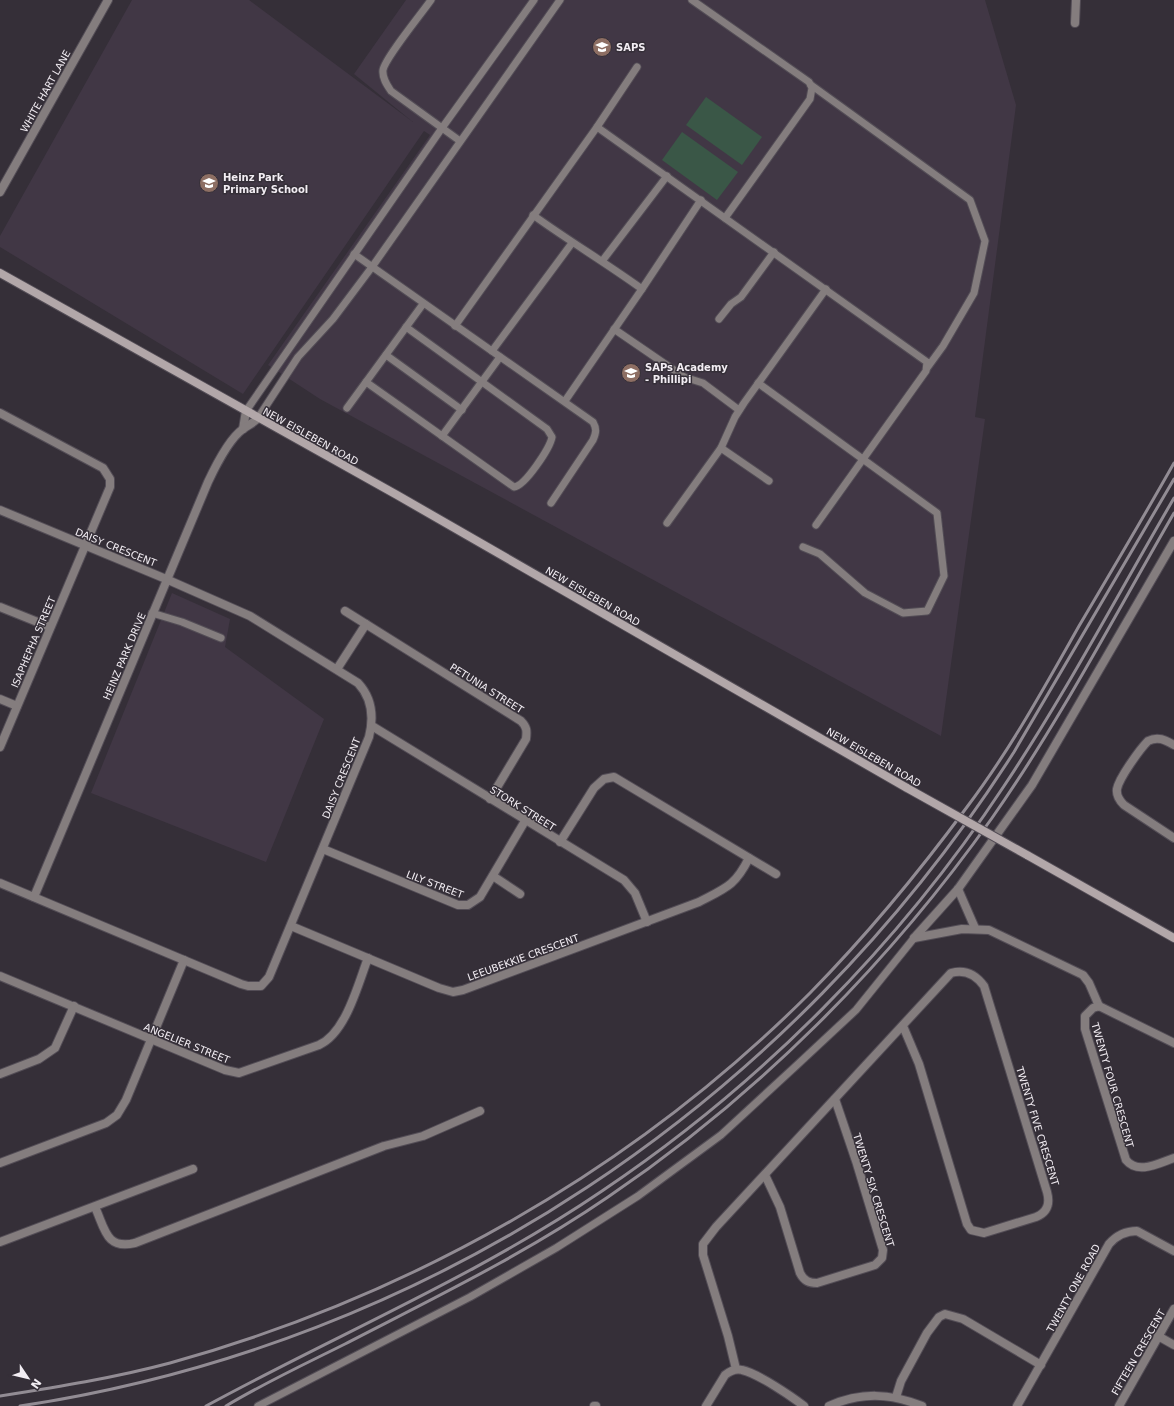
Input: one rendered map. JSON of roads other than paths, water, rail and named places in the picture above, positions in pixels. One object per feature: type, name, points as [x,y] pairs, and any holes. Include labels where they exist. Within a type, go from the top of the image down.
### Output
[{"type":"main road","name":"NEW EISLEBEN ROAD","points":[[0,273],[397,495],[907,788],[1174,938]]},
{"type":"street","name":"WHITE HART LANE","points":[[0,192],[108,0]]},
{"type":"street","points":[[1075,23],[1076,0]]},
{"type":"street","name":"HEINZ PARK DRIVE","points":[[243,429],[246,411]]},
{"type":"street","name":"ISAPHEPHA STREET","points":[[0,413],[96,464],[107,472],[110,479],[108,495],[85,545],[0,747]]},
{"type":"street","name":"HEINZ PARK DRIVE","points":[[34,897],[166,579],[208,482],[223,455],[243,429],[258,418]]},
{"type":"street","name":"DAISY CRESCENT","points":[[0,510],[166,579],[250,616],[358,683],[367,694],[372,715],[372,726],[369,737],[269,977],[261,986],[254,987],[241,984],[0,883]]},
{"type":"street","points":[[914,938],[958,889],[1032,785],[1174,541]]},
{"type":"street","points":[[0,607],[50,627]]},
{"type":"street","name":"PETUNIA STREET","points":[[345,611],[521,721],[525,726],[527,732],[526,740],[490,800]]},
{"type":"street","points":[[337,669],[366,624]]},
{"type":"street","points":[[0,699],[17,706]]},
{"type":"street","name":"STORK STREET","points":[[372,726],[629,885],[635,893],[647,922]]},
{"type":"street","points":[[1174,745],[1154,738],[1148,741],[1120,781],[1117,789],[1120,800],[1124,805],[1174,838]]},
{"type":"street","points":[[560,842],[594,788],[600,782],[609,777],[618,779],[776,874]]},
{"type":"street","name":"LILY STREET","points":[[323,849],[462,906],[474,902],[480,897],[525,821]]},
{"type":"street","name":"LEEUBEKKIE CRESCENT","points":[[291,926],[439,988],[453,992],[463,990],[699,902],[731,885],[740,875],[749,858]]},
{"type":"street","points":[[493,876],[520,894]]},
{"type":"street","points":[[958,889],[975,928]]},
{"type":"street","points":[[914,938],[975,928],[989,930],[1083,975],[1090,982],[1099,1006]]},
{"type":"street","name":"ANGELIER STREET","points":[[0,976],[225,1070],[239,1073],[319,1045],[331,1038],[342,1023],[368,958]]},
{"type":"street","points":[[0,1163],[111,1120],[118,1114],[126,1100],[184,960]]},
{"type":"street","name":"TWENTY FIVE CRESCENT","points":[[736,1369],[728,1336],[702,1249],[707,1238],[951,973],[965,972],[980,980],[984,986],[1047,1192],[1048,1205],[1041,1215],[984,1233],[971,1230],[967,1224],[919,1064],[903,1026]]},
{"type":"street","points":[[0,1074],[39,1059],[55,1048],[74,1006]]},
{"type":"street","name":"TWENTY FOUR CRESCENT","points":[[1173,1041],[1099,1006],[1088,1011],[1084,1023],[1123,1154],[1130,1165],[1141,1168],[1174,1158]]},
{"type":"street","name":"TWENTY SIX CRESCENT","points":[[765,1175],[776,1196],[800,1274],[805,1280],[808,1282],[817,1283],[875,1265],[879,1262],[883,1250],[857,1164],[835,1099]]},
{"type":"street","points":[[95,1207],[111,1241],[122,1246],[135,1243],[378,1148],[423,1136],[480,1111]]},
{"type":"street","points":[[0,1242],[193,1169]]},
{"type":"street","name":"TWENTY ONE ROAD","points":[[1017,1406],[1042,1365],[1109,1244],[1114,1238],[1132,1231],[1137,1231],[1174,1251]]},
{"type":"street","name":"FIFTEEN CRESCENT","points":[[1119,1406],[1174,1309]]},
{"type":"street","points":[[896,1397],[901,1381],[927,1333],[939,1317],[945,1314],[963,1320],[1042,1365]]},
{"type":"street","points":[[1158,1336],[1174,1345]]},
{"type":"street","points":[[706,1406],[725,1375],[736,1369],[754,1374],[804,1406]]},
{"type":"street","points":[[829,1406],[844,1400],[880,1395],[896,1397],[922,1406]]},
{"type":"lane","points":[[431,0],[389,58],[383,70],[386,84],[391,91],[460,141]]},
{"type":"lane","points":[[246,411],[442,128],[534,0]]},
{"type":"lane","points":[[258,418],[298,357],[333,319],[372,267],[560,0]]},
{"type":"lane","points":[[692,0],[970,200],[985,241],[974,293],[943,346],[816,525]]},
{"type":"lane","points":[[455,326],[597,127],[637,67]]},
{"type":"lane","points":[[725,218],[810,99],[812,94],[811,85]]},
{"type":"lane","points":[[597,127],[925,360],[927,368]]},
{"type":"lane","points":[[603,260],[667,176]]},
{"type":"lane","points":[[564,401],[642,289],[701,200]]},
{"type":"lane","points":[[534,215],[572,243],[603,260],[642,289]]},
{"type":"lane","points":[[492,351],[572,243]]},
{"type":"lane","points":[[719,319],[731,304],[741,297],[774,252]]},
{"type":"lane","points":[[354,254],[423,304],[593,422],[596,427],[596,433],[551,503]]},
{"type":"lane","points":[[668,523],[721,448],[739,410],[826,289]]},
{"type":"lane","points":[[347,408],[423,304]]},
{"type":"lane","points":[[366,382],[509,484],[517,487],[525,480],[551,443],[552,434],[406,327]]},
{"type":"lane","points":[[614,329],[684,377],[703,383],[739,410]]},
{"type":"lane","points":[[301,332],[312,341]]},
{"type":"lane","points":[[386,355],[462,410]]},
{"type":"lane","points":[[442,436],[500,357]]},
{"type":"lane","points":[[758,383],[937,513],[944,576],[927,612],[903,613],[865,594],[820,554],[803,547]]},
{"type":"lane","points":[[721,448],[769,482]]},
{"type":"lane","points":[[152,613],[182,622],[222,638]]},
{"type":"lane","points":[[258,1406],[470,1297],[568,1241],[663,1177],[721,1135],[846,1020],[869,995],[914,938]]},
{"type":"railway","points":[[0,1396],[107,1378],[170,1363],[259,1335],[347,1302],[432,1263],[514,1219],[593,1170],[669,1116],[742,1057],[810,993],[892,903],[949,831],[983,785],[1012,741],[1174,463]]},
{"type":"railway","points":[[20,1406],[172,1374],[317,1327],[456,1264],[588,1187],[710,1096],[822,993],[924,878],[1014,752],[1174,479]]},
{"type":"railway","points":[[206,1406],[457,1277],[555,1222],[660,1150],[717,1105],[771,1058],[823,1008],[872,956],[919,901],[963,845],[1004,786],[1049,715],[1174,498]]},
{"type":"railway","points":[[226,1406],[479,1275],[577,1218],[663,1158],[716,1116],[768,1071],[817,1025],[864,976],[909,925],[952,872],[992,818],[1041,744],[1064,706],[1174,513]]},
{"type":"place","name":"SAPS","points":[[602,47]]},
{"type":"place","name":"Heinz Park Primary School","points":[[209,183]]},
{"type":"place","name":"SAPs Academy - Phillipi","points":[[631,373]]}]
